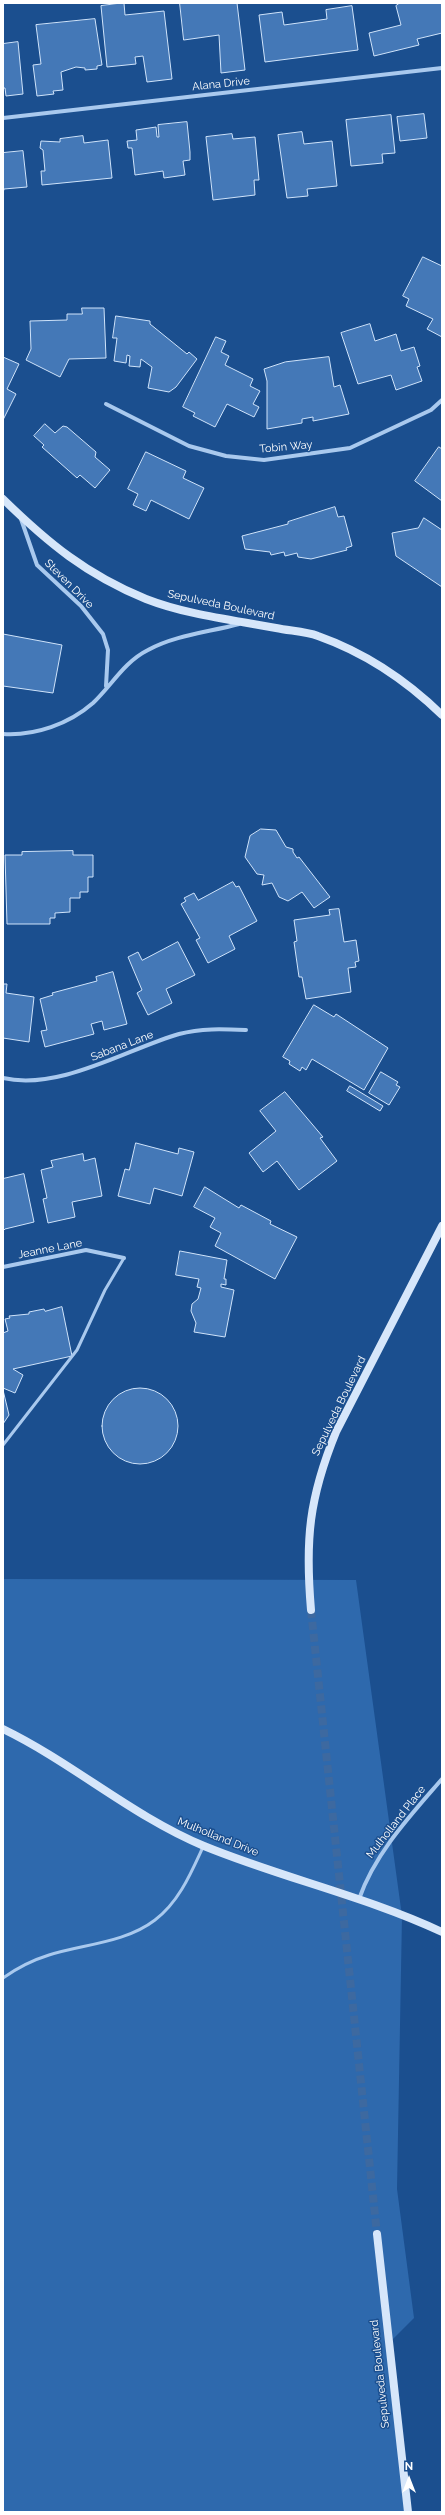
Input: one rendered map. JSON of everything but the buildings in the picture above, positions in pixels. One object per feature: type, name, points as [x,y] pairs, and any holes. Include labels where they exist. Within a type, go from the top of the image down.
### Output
[{"type":"main road","name":"Sepulveda Boulevard","points":[[3,499],[62,553],[114,584],[147,600],[195,613],[317,635],[370,659],[414,688],[442,715]]},
{"type":"main road","name":"Sepulveda Boulevard","points":[[311,1610],[308,1575],[310,1516],[315,1489],[324,1462],[339,1426],[442,1226]]},
{"type":"main road","name":"Mulholland Drive","points":[[3,1729],[57,1759],[140,1813],[204,1846],[359,1900],[442,1932]]},
{"type":"main road","name":"Sepulveda Boulevard","points":[[377,2234],[408,2512]]},
{"type":"street","name":"Alana Drive","points":[[3,118],[442,68]]},
{"type":"street","name":"Tobin Way","points":[[106,404],[189,446],[226,456],[264,460],[350,448],[431,410],[442,400]]},
{"type":"street","name":"Steven Drive","points":[[20,516],[37,565],[81,606],[103,634],[108,650],[106,686]]},
{"type":"street","points":[[3,734],[36,733],[69,719],[93,702],[106,686],[126,666],[148,650],[244,622]]},
{"type":"street","name":"Sabana Lane","points":[[3,1078],[35,1079],[86,1070],[179,1034],[209,1028],[246,1030]]},
{"type":"street","name":"Jeanne Lane","points":[[3,1267],[86,1250],[124,1258]]},
{"type":"street","name":"Mulholland Place","points":[[359,1900],[367,1876],[380,1854],[442,1779]]},
{"type":"lane","points":[[3,1445],[77,1350],[105,1290],[124,1258]]},
{"type":"lane","points":[[3,1978],[27,1964],[48,1955],[119,1938],[155,1920],[184,1886],[204,1846]]},
{"type":"shaded area","points":[[3,1579],[356,1580],[402,1916],[397,2189],[414,2318],[388,2344],[408,2512],[3,2512]]},
{"type":"tunnel","points":[[311,1610],[377,2234]]}]
